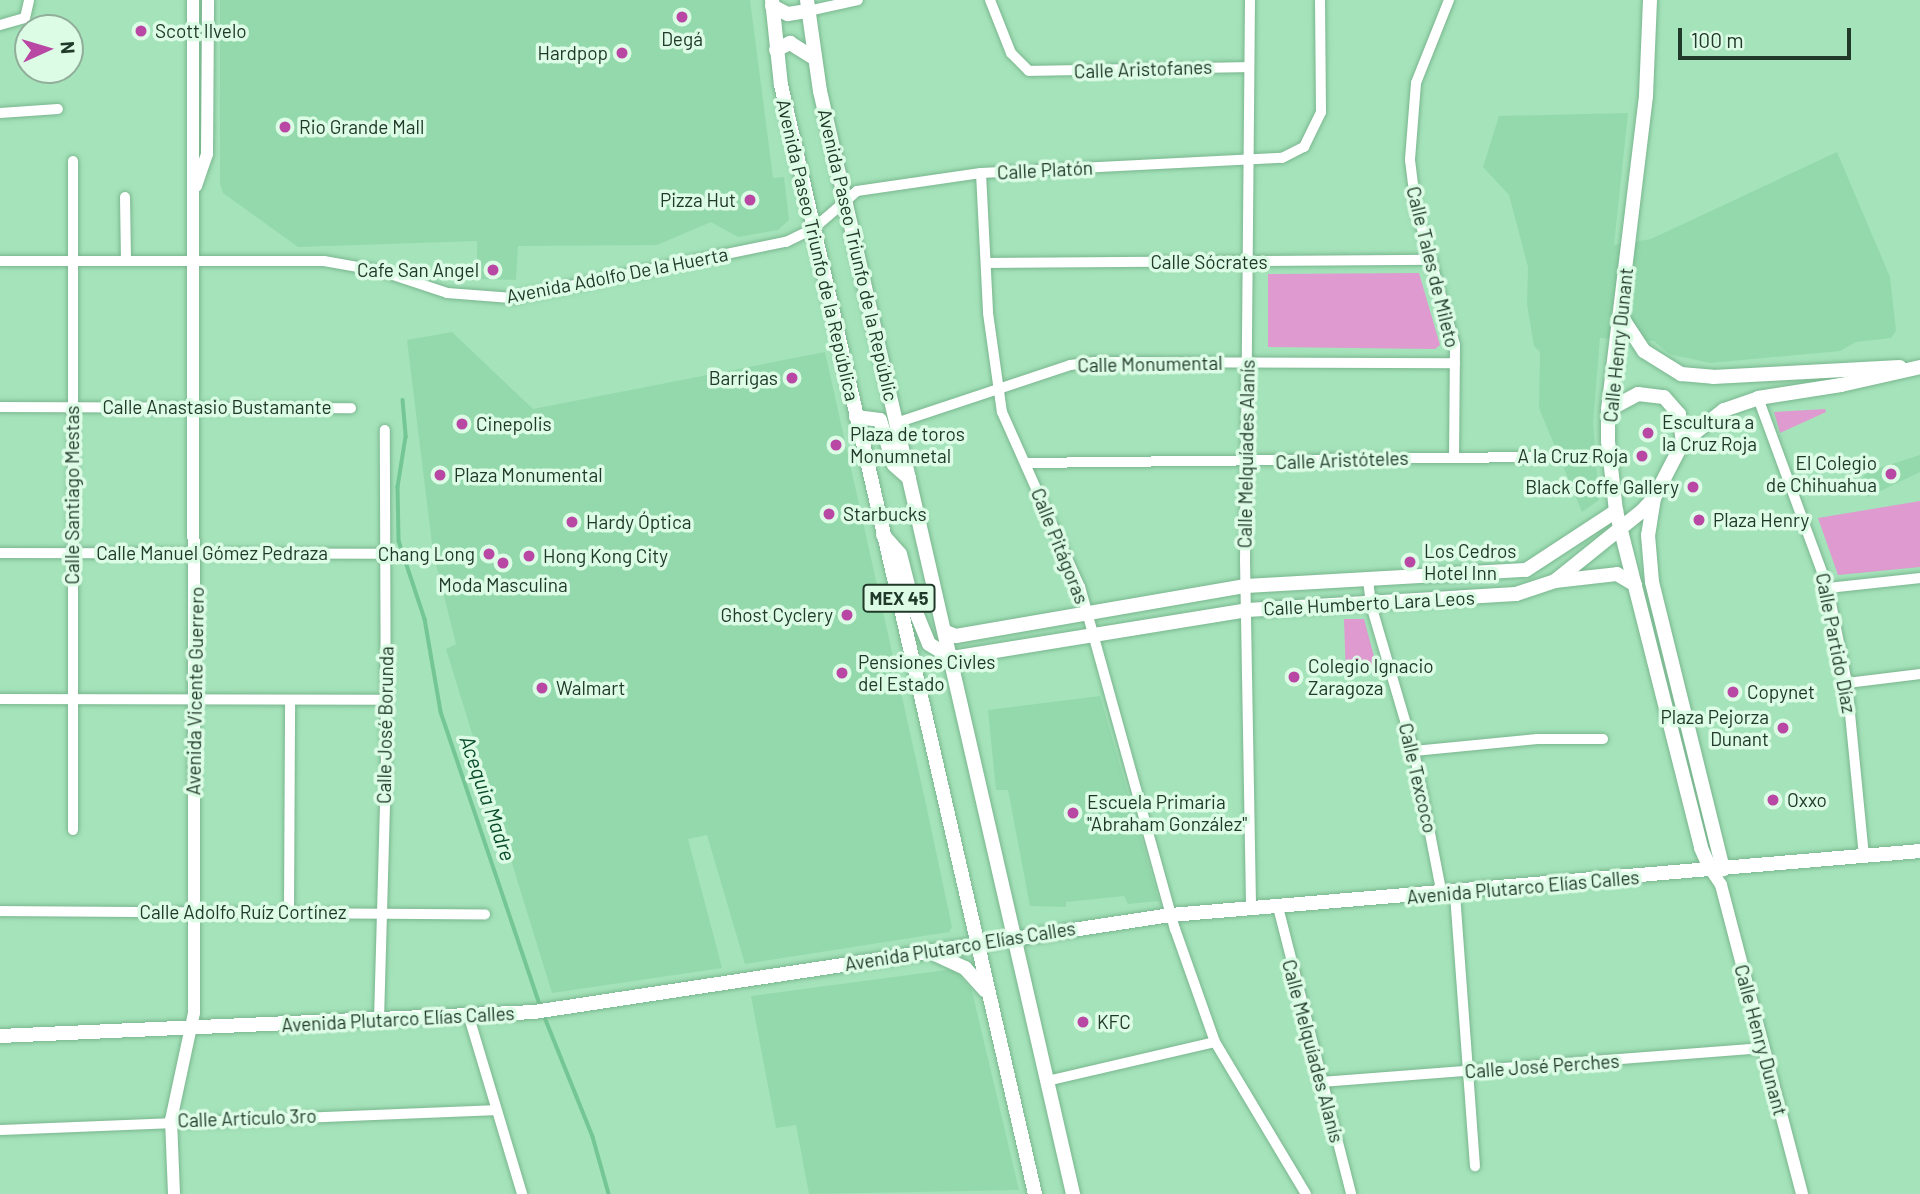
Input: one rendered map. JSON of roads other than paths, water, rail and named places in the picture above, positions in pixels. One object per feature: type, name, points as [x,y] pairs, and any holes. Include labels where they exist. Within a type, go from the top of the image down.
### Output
[{"type":"main road","name":"Calle Henry Dunant","points":[[1650,0],[1645,108],[1608,411],[1616,511],[1702,848],[1717,869]]},
{"type":"main road","points":[[772,3],[788,14],[807,6]]},
{"type":"main road","name":"Avenida Paseo Triunfo de la República","points":[[772,3],[776,50],[813,229],[1035,1194]]},
{"type":"main road","name":"Avenida Paseo Triunfo de la Repúblic","points":[[807,6],[814,58],[845,200],[1073,1194]]},
{"type":"main road","points":[[776,50],[790,43],[814,58]]},
{"type":"main road","points":[[1620,316],[1644,351],[1681,374],[1713,377],[1869,365],[1918,367]]},
{"type":"main road","name":"Calle Humberto Lara Leos","points":[[952,658],[1247,611],[1516,594],[1555,581],[1621,530],[1654,498],[1683,442],[1724,410],[1758,398],[1841,386],[1918,367]]},
{"type":"main road","points":[[1608,411],[1638,394],[1664,397],[1679,414],[1683,442]]},
{"type":"main road","points":[[856,417],[880,420],[894,465],[909,478]]},
{"type":"main road","name":"Calle Henry Dunant","points":[[1654,498],[1648,535],[1652,582],[1717,869]]},
{"type":"main road","name":"Calle Humberto Lara Leos","points":[[946,632],[956,636],[1246,586],[1526,570],[1616,511]]},
{"type":"main road","points":[[883,535],[900,554],[913,605],[929,644],[952,658]]},
{"type":"main road","points":[[1555,581],[1617,574],[1635,585]]},
{"type":"main road","points":[[913,605],[921,617],[928,618],[939,601]]},
{"type":"main road","name":"Avenida Plutarco Elías Calles","points":[[0,1036],[534,1012],[978,941],[1171,915],[1449,894],[1920,851]]},
{"type":"main road","points":[[924,950],[965,968],[989,997]]},
{"type":"street","points":[[0,25],[25,18],[29,0]]},
{"type":"street","name":"Avenida Vicente Guerrero","points":[[174,1194],[171,1120],[193,1028],[196,186],[192,162],[193,0]]},
{"type":"street","name":"Avenida Vicente Guerrero","points":[[196,186],[207,154],[208,0]]},
{"type":"street","points":[[807,6],[858,0]]},
{"type":"street","name":"Calle Aristofanes","points":[[990,0],[1016,61],[1037,72],[1249,66]]},
{"type":"street","name":"Calle Melquíades Alanís","points":[[1250,0],[1245,776],[1251,908]]},
{"type":"street","points":[[1249,162],[1296,153],[1318,125],[1323,89],[1320,0]]},
{"type":"street","name":"Calle Tales de Mileto","points":[[1449,0],[1416,83],[1410,118],[1412,185],[1455,345],[1454,457]]},
{"type":"street","points":[[0,113],[58,108]]},
{"type":"street","name":"Calle Santiago Mestas","points":[[73,161],[73,830]]},
{"type":"street","name":"Calle Platón","points":[[845,200],[857,191],[981,173],[1249,162]]},
{"type":"street","name":"Calle Pitágoras","points":[[981,173],[997,390],[1002,412],[1026,463],[1088,614],[1171,915],[1215,1042],[1306,1194]]},
{"type":"street","points":[[125,197],[127,261]]},
{"type":"street","name":"Avenida Adolfo De la Huerta","points":[[0,261],[351,264],[447,293],[512,298],[786,242],[813,229],[845,200]]},
{"type":"street","name":"Calle Sócrates","points":[[987,263],[1432,260]]},
{"type":"street","name":"Calle Monumental","points":[[896,423],[1095,362],[1455,363]]},
{"type":"street","name":"Calle Partido Díaz","points":[[1758,398],[1828,588],[1847,683],[1864,857]]},
{"type":"street","name":"Calle Anastasio Bustamante","points":[[0,407],[351,408]]},
{"type":"street","name":"Calle José Borunda","points":[[379,1020],[386,700],[383,554],[385,430]]},
{"type":"street","name":"Calle Aristóteles","points":[[1026,463],[1246,463],[1532,457]]},
{"type":"street","name":"Calle Manuel Gómez Pedraza","points":[[0,553],[383,554]]},
{"type":"street","points":[[1828,588],[1920,579]]},
{"type":"street","name":"Calle Texcoco","points":[[1368,580],[1371,605],[1414,751],[1449,894],[1475,1166]]},
{"type":"street","points":[[1847,683],[1920,674]]},
{"type":"street","points":[[0,699],[290,702],[386,700]]},
{"type":"street","points":[[289,912],[290,702]]},
{"type":"street","points":[[1414,751],[1503,741],[1603,738]]},
{"type":"street","name":"Calle Henry Dunant","points":[[1717,869],[1801,1194]]},
{"type":"street","name":"Calle Melquíades Alanís","points":[[1278,907],[1351,1194]]},
{"type":"street","name":"Calle Adolfo Ruíz Cortínez","points":[[0,911],[485,914]]},
{"type":"street","points":[[468,1017],[494,1110],[522,1194]]},
{"type":"street","points":[[1047,1081],[1215,1042]]},
{"type":"street","name":"Calle José Perches","points":[[1321,1082],[1764,1048]]},
{"type":"street","name":"Calle Artículo 3ro","points":[[0,1130],[171,1120],[494,1110]]},
{"type":"waterway","name":"Acequia Madre","points":[[403,400],[406,437],[398,487],[399,541],[425,619],[441,712],[541,1008]]},
{"type":"waterway","name":"Acequia Madre","points":[[544,1015],[593,1137],[609,1194]]},
{"type":"place","name":"Degá","points":[[682,17]]},
{"type":"place","name":"Scott Ilvelo","points":[[141,31]]},
{"type":"place","name":"Hardpop","points":[[622,53]]},
{"type":"place","name":"Rio Grande Mall","points":[[285,127]]},
{"type":"place","name":"Pizza Hut","points":[[750,200]]},
{"type":"place","name":"Cafe San Angel","points":[[493,270]]},
{"type":"place","name":"Barrigas","points":[[792,378]]},
{"type":"place","name":"Cinepolis","points":[[462,424]]},
{"type":"place","name":"Escultura a la Cruz Roja","points":[[1648,433]]},
{"type":"place","name":"Plaza de toros Monumnetal","points":[[836,445]]},
{"type":"place","name":"A la Cruz Roja","points":[[1642,456]]},
{"type":"place","name":"El Colegio de Chihuahua","points":[[1891,474]]},
{"type":"place","name":"Plaza Monumental","points":[[440,475]]},
{"type":"place","name":"Black Coffe Gallery","points":[[1693,487]]},
{"type":"place","name":"Starbucks","points":[[829,514]]},
{"type":"place","name":"Plaza Henry","points":[[1699,520]]},
{"type":"place","name":"Hardy Óptica","points":[[572,522]]},
{"type":"place","name":"Chang Long","points":[[489,554]]},
{"type":"place","name":"Hong Kong City","points":[[529,556]]},
{"type":"place","name":"Los Cedros Hotel Inn","points":[[1410,562]]},
{"type":"place","name":"Moda Masculina","points":[[503,563]]},
{"type":"place","name":"Ghost Cyclery","points":[[847,615]]},
{"type":"place","name":"Pensiones Civles del Estado","points":[[842,673]]},
{"type":"place","name":"Colegio Ignacio Zaragoza","points":[[1294,677]]},
{"type":"place","name":"Walmart","points":[[542,688]]},
{"type":"place","name":"Copynet","points":[[1733,692]]},
{"type":"place","name":"Plaza Pejorza Dunant","points":[[1783,728]]},
{"type":"place","name":"Oxxo","points":[[1773,800]]},
{"type":"place","name":"Escuela Primaria \"Abraham González\"","points":[[1073,813]]},
{"type":"place","name":"KFC","points":[[1083,1022]]}]
